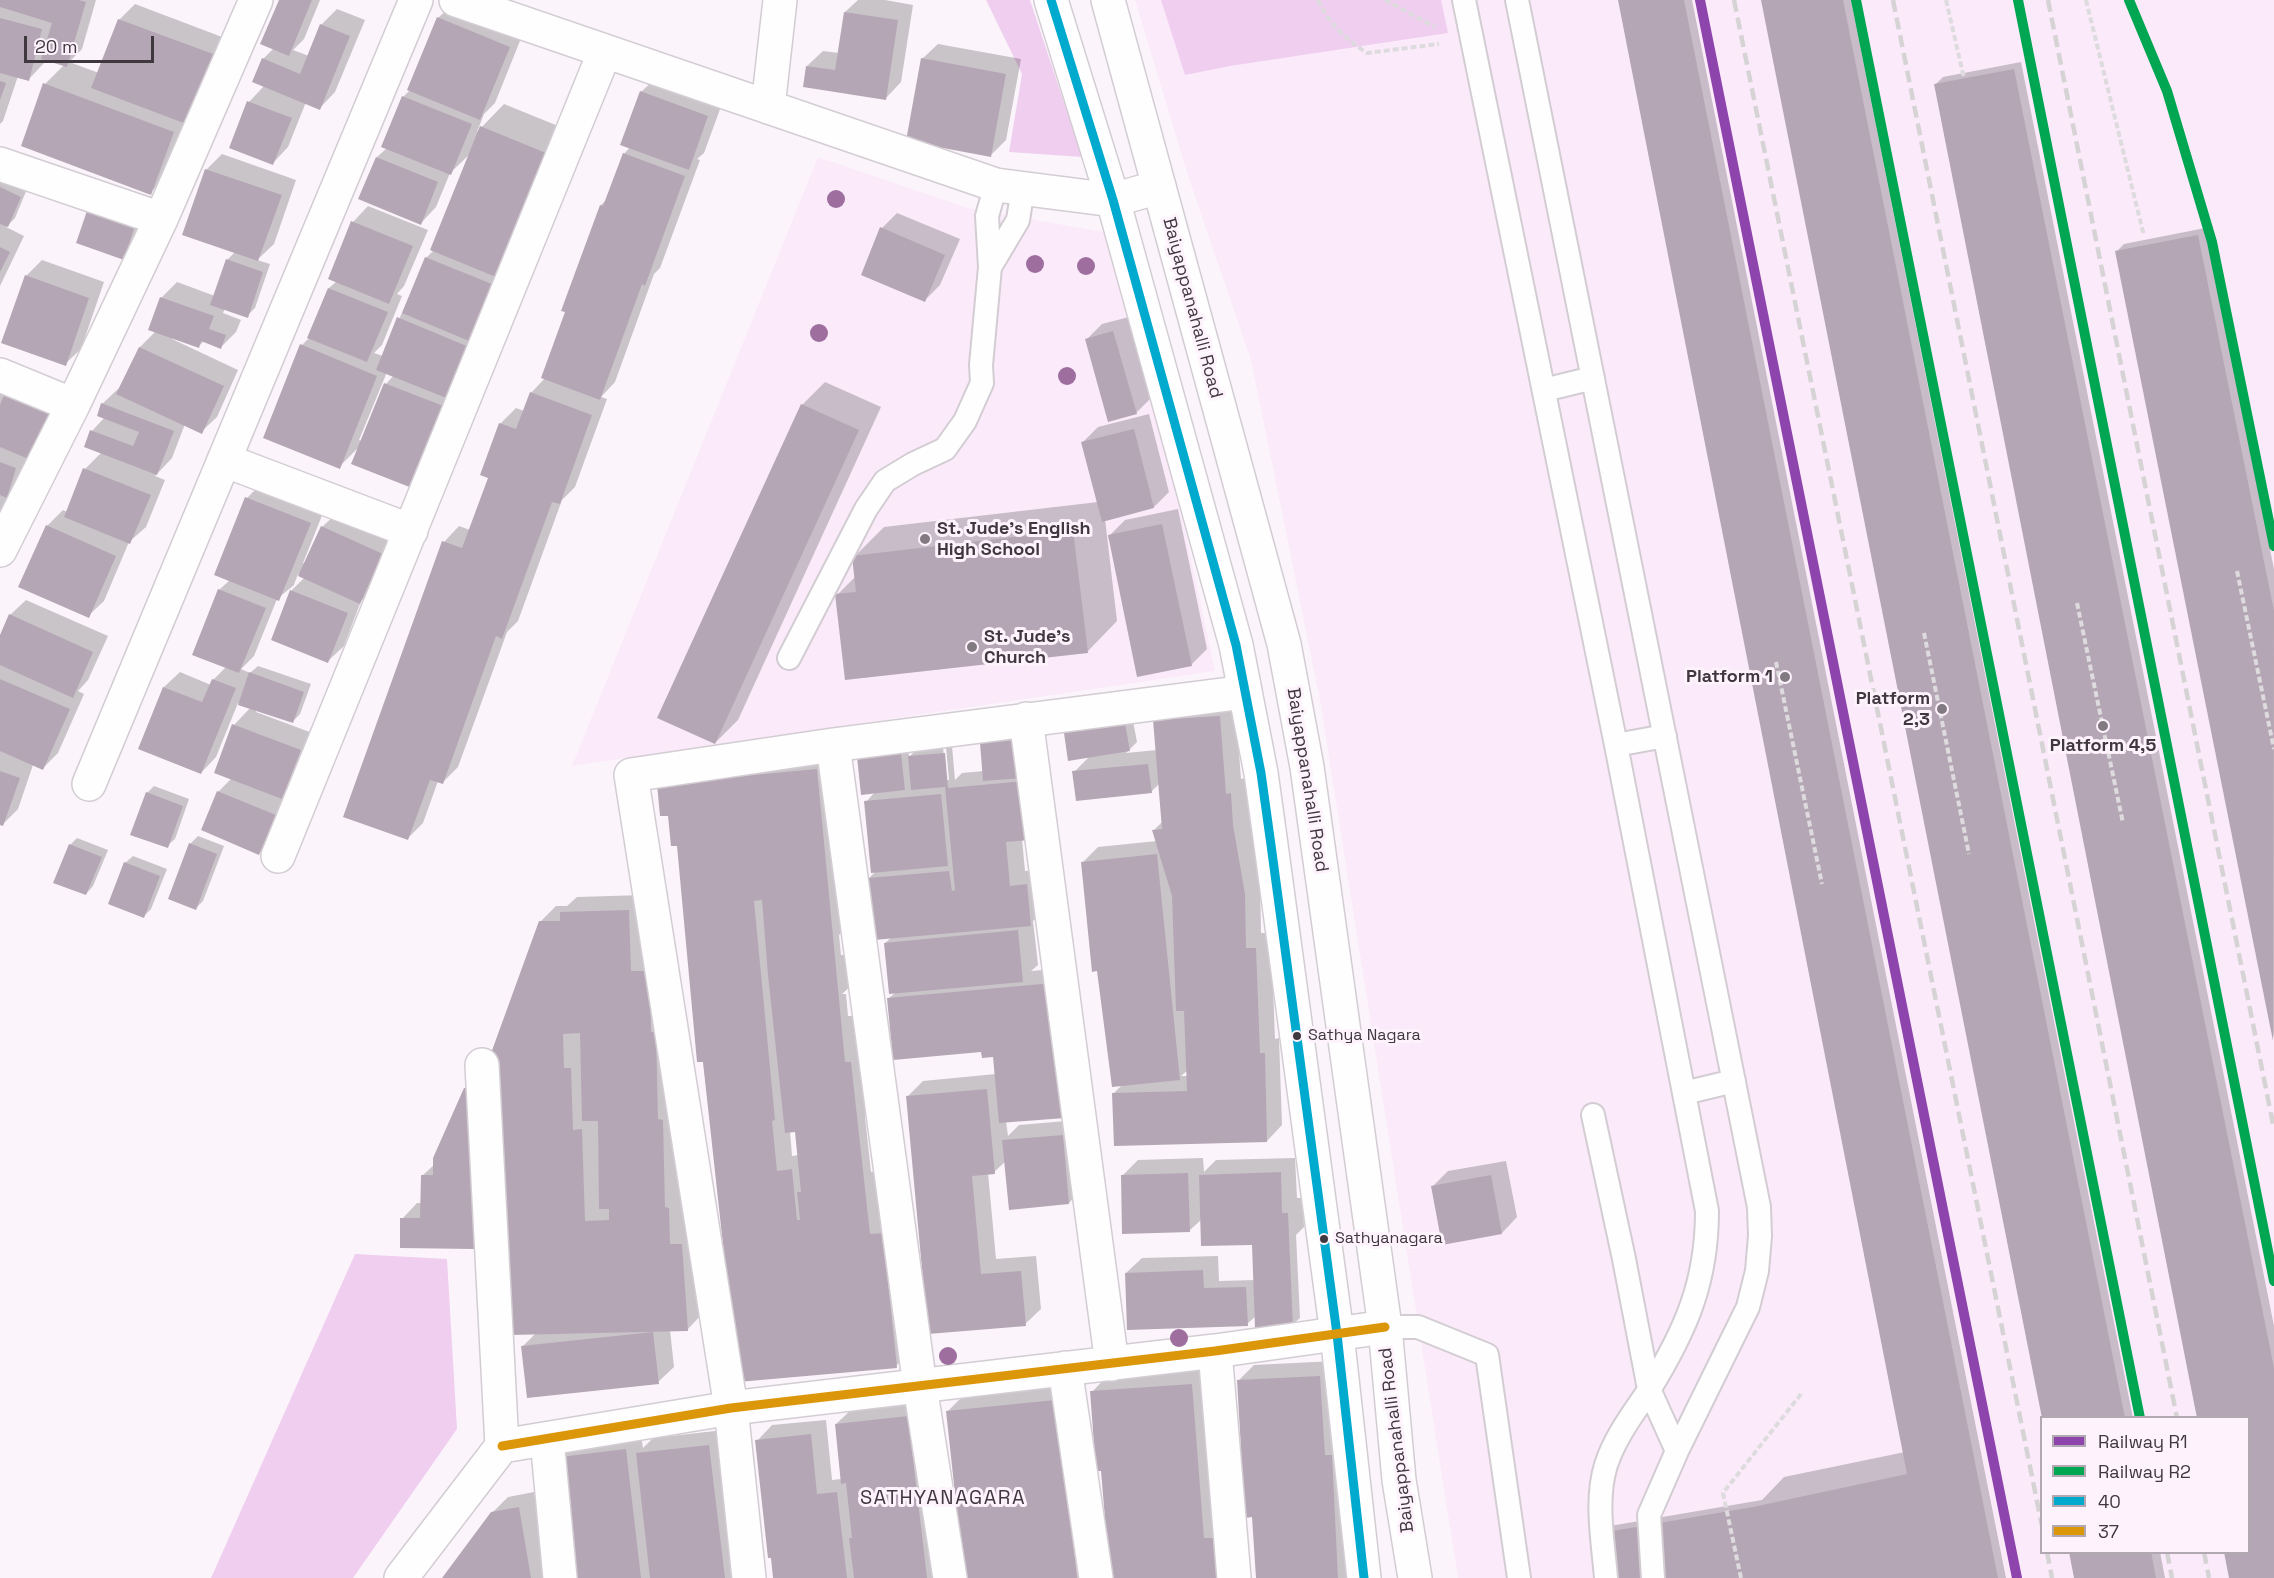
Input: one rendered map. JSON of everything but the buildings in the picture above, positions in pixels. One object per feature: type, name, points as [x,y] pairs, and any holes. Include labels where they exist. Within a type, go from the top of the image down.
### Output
[{"type":"street","points":[[0,550],[73,405],[161,219],[256,0]]},
{"type":"street","points":[[89,783],[416,0]]},
{"type":"street","points":[[456,0],[528,12],[605,51],[1010,187],[1113,200],[1159,187]]},
{"type":"street","points":[[768,107],[780,0]]},
{"type":"street","points":[[1051,0],[1113,200],[1236,645],[1264,794],[1336,1334],[1364,1578]]},
{"type":"street","name":"Baiyappanahalli Road","points":[[1108,0],[1284,644],[1307,767],[1385,1327],[1399,1480],[1415,1578]]},
{"type":"street","points":[[278,856],[605,51]]},
{"type":"street","points":[[0,164],[161,219]]},
{"type":"street","points":[[0,375],[73,405]]},
{"type":"street","points":[[224,460],[411,531]]},
{"type":"street","points":[[749,1578],[731,1408],[631,776],[833,745],[1245,692]]},
{"type":"street","points":[[1026,719],[1112,1364]]},
{"type":"street","points":[[833,745],[920,1386],[950,1578]]},
{"type":"street","points":[[401,1578],[502,1446],[482,1065]]},
{"type":"street","points":[[502,1446],[731,1408],[1215,1352],[1385,1327]]},
{"type":"street","points":[[1215,1352],[1234,1578]]},
{"type":"street","points":[[1065,1368],[1096,1578]]},
{"type":"street","points":[[547,1439],[560,1578]]},
{"type":"lane","points":[[1464,0],[1468,45],[1544,390],[1707,1211],[1705,1257],[1700,1281],[1676,1344],[1620,1432],[1606,1465],[1600,1501],[1606,1578]]},
{"type":"lane","points":[[1516,0],[1759,1207],[1760,1236],[1757,1271],[1748,1307],[1677,1451],[1649,1515],[1653,1578]]},
{"type":"lane","points":[[789,658],[866,509],[885,481],[913,464],[945,449],[964,421],[982,382],[981,365],[990,267],[1017,220],[1010,187]]},
{"type":"lane","points":[[1544,390],[1593,378]]},
{"type":"lane","points":[[1616,745],[1665,736]]},
{"type":"lane","points":[[1684,1093],[1734,1081]]},
{"type":"lane","points":[[1593,1115],[1649,1389],[1677,1451]]},
{"type":"lane","points":[[1385,1327],[1418,1327],[1487,1355],[1519,1578]]},
{"type":"path","points":[[1318,0],[1332,23],[1348,40],[1368,53],[1468,45]]},
{"type":"path","points":[[1385,0],[1468,45]]},
{"type":"path","points":[[1946,0],[1964,78]]},
{"type":"path","points":[[2086,0],[2144,236]]},
{"type":"path","points":[[2237,571],[2274,749]]},
{"type":"path","points":[[2077,603],[2123,823]]},
{"type":"path","points":[[1924,633],[1969,854]]},
{"type":"path","points":[[1776,662],[1822,884]]},
{"type":"path","points":[[1741,1578],[1723,1493],[1801,1394]]},
{"type":"shaded area","points":[[986,0],[1030,0],[1082,157],[1009,152],[1022,74]]},
{"type":"shaded area","points":[[1135,0],[2274,0],[2274,1578],[1458,1578],[1320,700],[1251,360],[1188,176]]},
{"type":"shaded area","points":[[1161,0],[1441,0],[1448,33],[1185,75]]},
{"type":"shaded area","name":"St. Jude's English High School","points":[[818,157],[968,208],[1104,232],[1159,406],[1215,671],[572,766]]},
{"type":"shaded area","points":[[355,1254],[447,1259],[457,1429],[353,1578],[211,1578]]},
{"type":"railway","points":[[1734,0],[2040,1516]]},
{"type":"railway","points":[[1856,0],[2140,1416]]},
{"type":"railway","points":[[1893,0],[2177,1416]]},
{"type":"railway","points":[[2018,0],[2274,1281]]},
{"type":"railway","points":[[2048,0],[2274,1129]]},
{"type":"railway","points":[[2129,0],[2167,91],[2212,242],[2274,546]]},
{"type":"railway","points":[[2047,1554],[2052,1578]]},
{"type":"railway","points":[[2167,1554],[2172,1578]]},
{"type":"railway","points":[[2204,1554],[2209,1578]]},
{"type":"rail line","name":"R1","points":[[1700,0],[2017,1578]]},
{"type":"rail line","name":"R2","points":[[1856,0],[2140,1416]]},
{"type":"rail line","name":"R2","points":[[2018,0],[2274,1281]]},
{"type":"rail line","name":"R2","points":[[2129,0],[2167,91],[2212,242],[2274,546]]},
{"type":"transit line","name":"40","points":[[1051,0],[1113,200],[1236,645],[1261,773],[1271,845],[1337,1334],[1364,1578]]},
{"type":"transit line","name":"37","points":[[502,1446],[731,1408],[1215,1351],[1385,1327]]},
{"type":"place","name":"St. Jude's English High School","points":[[925,539]]},
{"type":"place","name":"St. Jude's Church","points":[[972,647]]},
{"type":"place","name":"Platform 1","points":[[1785,677]]},
{"type":"place","name":"Platform 2,3","points":[[1942,709]]},
{"type":"place","name":"Platform 4,5","points":[[2103,726]]},
{"type":"place","name":"Sathya Nagara","points":[[1297,1036]]},
{"type":"place","name":"Sathyanagara","points":[[1324,1239]]},
{"type":"district","name":"SATHYANAGARA","points":[[943,1499]]}]
